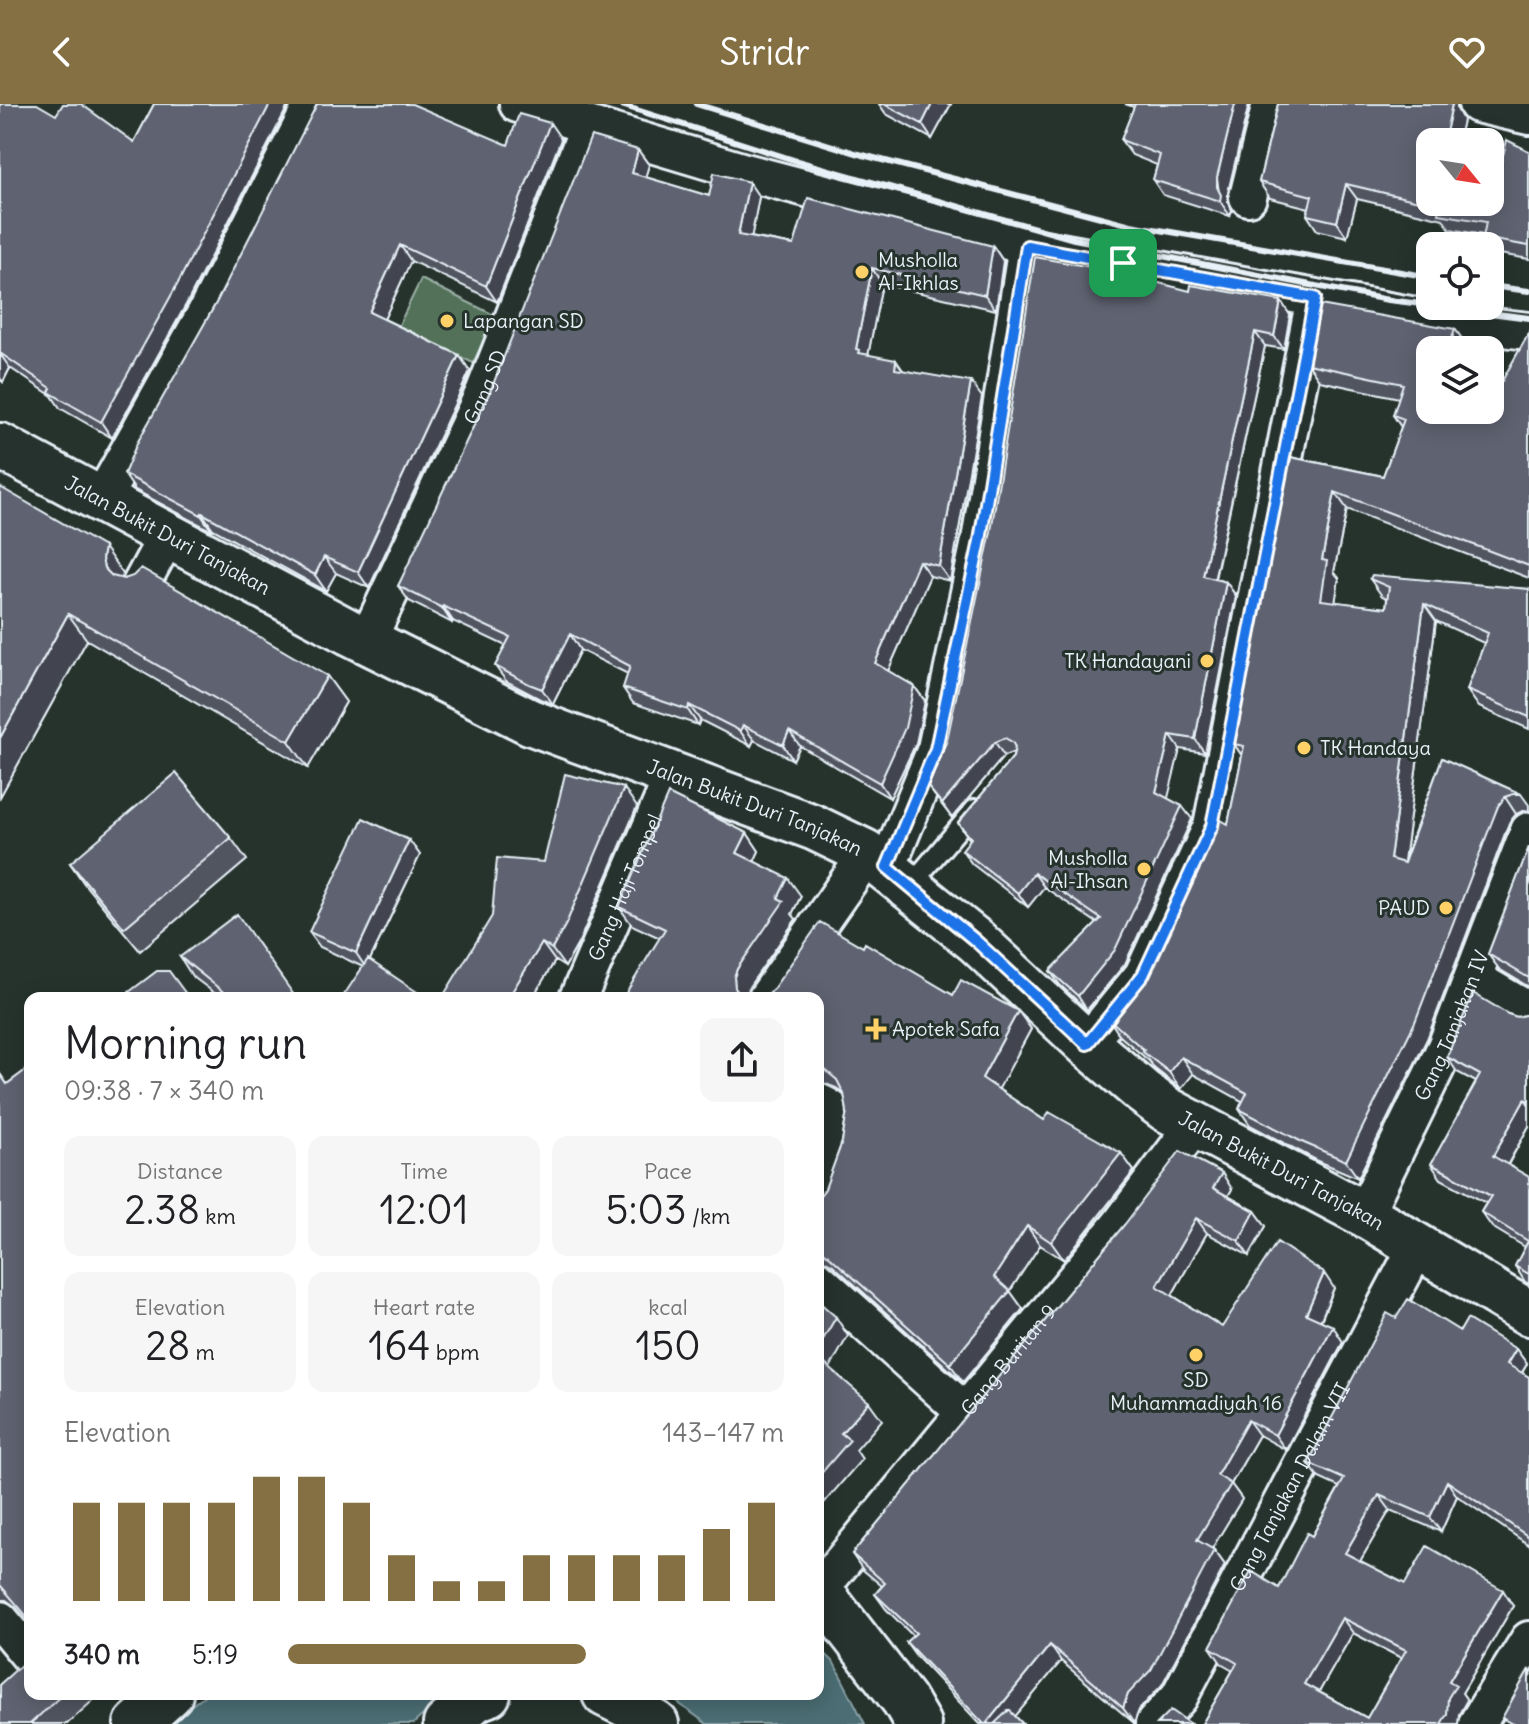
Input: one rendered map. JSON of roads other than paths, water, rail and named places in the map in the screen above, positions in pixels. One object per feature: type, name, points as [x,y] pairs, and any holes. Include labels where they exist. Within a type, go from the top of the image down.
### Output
[{"type":"street","points":[[102,499],[207,311],[313,104]]},
{"type":"street","points":[[518,104],[745,172],[1027,246],[1449,322],[1529,331]]},
{"type":"street","points":[[1248,197],[1271,104]]},
{"type":"street","points":[[1477,104],[1529,116]]},
{"type":"street","name":"Gang SD","points":[[367,641],[484,393],[589,126]]},
{"type":"street","points":[[773,992],[888,869],[936,749],[980,541],[1027,246]]},
{"type":"street","points":[[1087,1044],[1143,975],[1212,826],[1315,298]]},
{"type":"street","name":"Jalan Bukit Duri Tanjakan","points":[[3,456],[102,499],[367,641],[530,722],[813,827],[888,869],[976,941],[1143,1092],[1194,1126],[1364,1214],[1529,1313]]},
{"type":"street","points":[[141,584],[167,536]]},
{"type":"street","name":"Gang Haji Tompel","points":[[581,992],[673,776]]},
{"type":"street","name":"Gang Tanjakan IV","points":[[1364,1214],[1446,1047],[1529,831]]},
{"type":"street","points":[[1473,978],[1529,1011]]},
{"type":"street","points":[[824,1105],[833,1110],[840,1133],[824,1182]]},
{"type":"street","name":"Gang Buritan 9","points":[[824,1584],[1119,1226],[1194,1126]]},
{"type":"street","name":"Gang Tanjakan Dalam VII","points":[[1154,1724],[1179,1697],[1418,1245]]},
{"type":"street","points":[[824,1285],[966,1413]]},
{"type":"street","points":[[824,1596],[904,1700],[918,1724]]},
{"type":"street","points":[[0,1620],[23,1666]]},
{"type":"street","points":[[1477,1724],[1529,1640]]},
{"type":"street","points":[[137,1724],[163,1700]]},
{"type":"street","points":[[446,1724],[475,1700]]},
{"type":"street","points":[[617,1700],[656,1724]]},
{"type":"lane","points":[[888,869],[985,797]]},
{"type":"water","points":[[824,1653],[833,1661],[865,1724],[707,1724],[674,1700],[824,1700]]},
{"type":"water","points":[[198,1700],[439,1700],[413,1724],[168,1724]]},
{"type":"railway","points":[[618,104],[797,161],[1074,239],[1416,303]]},
{"type":"railway","points":[[696,104],[859,154],[1131,225],[1416,275]]},
{"type":"railway","points":[[1504,288],[1529,291]]},
{"type":"railway","points":[[1504,315],[1529,318]]},
{"type":"place","name":"Musholla Al-Ikhlas","points":[[862,272]]},
{"type":"place","name":"Lapangan SD","points":[[447,321]]},
{"type":"place","name":"TK Handayani","points":[[1207,661]]},
{"type":"place","name":"TK Handaya","points":[[1304,748]]},
{"type":"place","name":"Musholla Al-Ihsan","points":[[1144,869]]},
{"type":"place","name":"PAUD","points":[[1446,908]]},
{"type":"place","name":"Apotek Safa","points":[[876,1029]]},
{"type":"place","name":"SD Muhammadiyah 16","points":[[1196,1355]]}]
